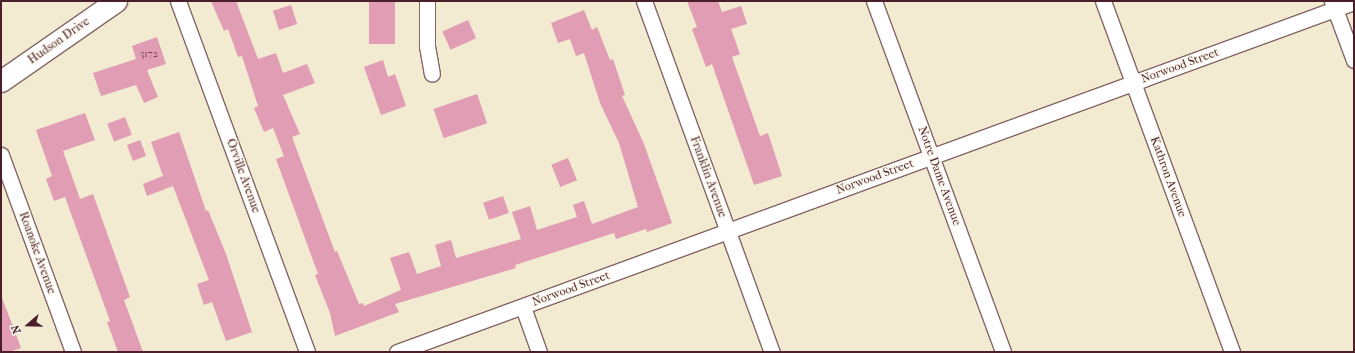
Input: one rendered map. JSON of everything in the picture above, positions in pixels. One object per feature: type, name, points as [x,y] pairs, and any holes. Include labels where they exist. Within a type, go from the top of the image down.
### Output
[{"type":"street","name":"Hudson Drive","points":[[1,81],[116,1]]},
{"type":"street","name":"Orville Avenue","points":[[178,1],[307,352]]},
{"type":"street","points":[[427,1],[427,46],[432,74]]},
{"type":"street","name":"Franklin Avenue","points":[[644,1],[772,352]]},
{"type":"street","name":"Notre Dame Avenue","points":[[874,1],[1003,352]]},
{"type":"street","name":"Kathron Avenue","points":[[1104,1],[1232,352]]},
{"type":"street","name":"Norwood Street","points":[[397,352],[1133,83],[1334,5],[1354,2]]},
{"type":"street","points":[[1334,5],[1354,60]]},
{"type":"street","name":"Roanoke Avenue","points":[[1,155],[73,352]]},
{"type":"street","points":[[523,307],[539,352]]},
{"type":"building","points":[[211,1],[236,1],[258,59],[276,53],[283,73],[307,64],[315,83],[283,95],[300,134],[292,137],[335,252],[337,251],[359,304],[363,303],[364,306],[401,290],[390,258],[409,252],[417,274],[441,266],[435,245],[451,240],[456,258],[521,239],[512,212],[530,206],[537,230],[577,217],[573,205],[584,201],[592,224],[638,207],[619,143],[600,103],[584,53],[576,56],[570,39],[558,43],[551,23],[584,10],[592,30],[597,27],[610,60],[613,59],[625,95],[622,96],[644,144],[672,223],[647,232],[646,229],[616,239],[614,233],[515,265],[516,268],[395,304],[399,312],[335,336],[330,313],[315,275],[318,274],[276,159],[284,156],[273,128],[264,132],[254,108],[258,106],[242,56],[238,57],[228,29],[224,31]]},
{"type":"building","points":[[369,1],[395,1],[395,44],[369,44]]},
{"type":"building","points":[[687,1],[718,1],[722,12],[741,6],[747,24],[731,29],[740,54],[732,57],[760,136],[768,133],[782,176],[754,185],[712,64],[706,67],[692,29],[697,27]]},
{"type":"building","points":[[291,5],[297,24],[279,30],[273,11]]},
{"type":"building","points":[[468,20],[476,38],[451,50],[442,31]]},
{"type":"building","points":[[157,37],[166,64],[147,70],[158,97],[144,103],[136,85],[101,96],[93,73],[136,59],[132,46]]},
{"type":"building","points":[[383,60],[388,77],[395,74],[406,106],[381,115],[364,67]]},
{"type":"building","points":[[477,94],[487,123],[444,138],[434,109]]},
{"type":"building","points":[[85,113],[95,140],[63,151],[80,199],[93,194],[130,297],[124,300],[143,352],[118,352],[107,322],[110,321],[65,197],[54,201],[46,179],[52,176],[36,130]]},
{"type":"building","points":[[125,117],[132,135],[114,142],[107,124]]},
{"type":"building","points":[[179,132],[206,211],[208,210],[226,254],[252,332],[226,341],[212,302],[204,305],[197,284],[209,280],[173,186],[147,196],[143,184],[163,176],[151,142]]},
{"type":"building","points":[[140,140],[146,156],[133,161],[127,145]]},
{"type":"building","points":[[568,158],[577,180],[560,187],[551,165]]},
{"type":"building","points":[[503,196],[509,213],[489,220],[483,203]]},
{"type":"building","points":[[1,295],[21,348],[9,352],[1,352]]}]
